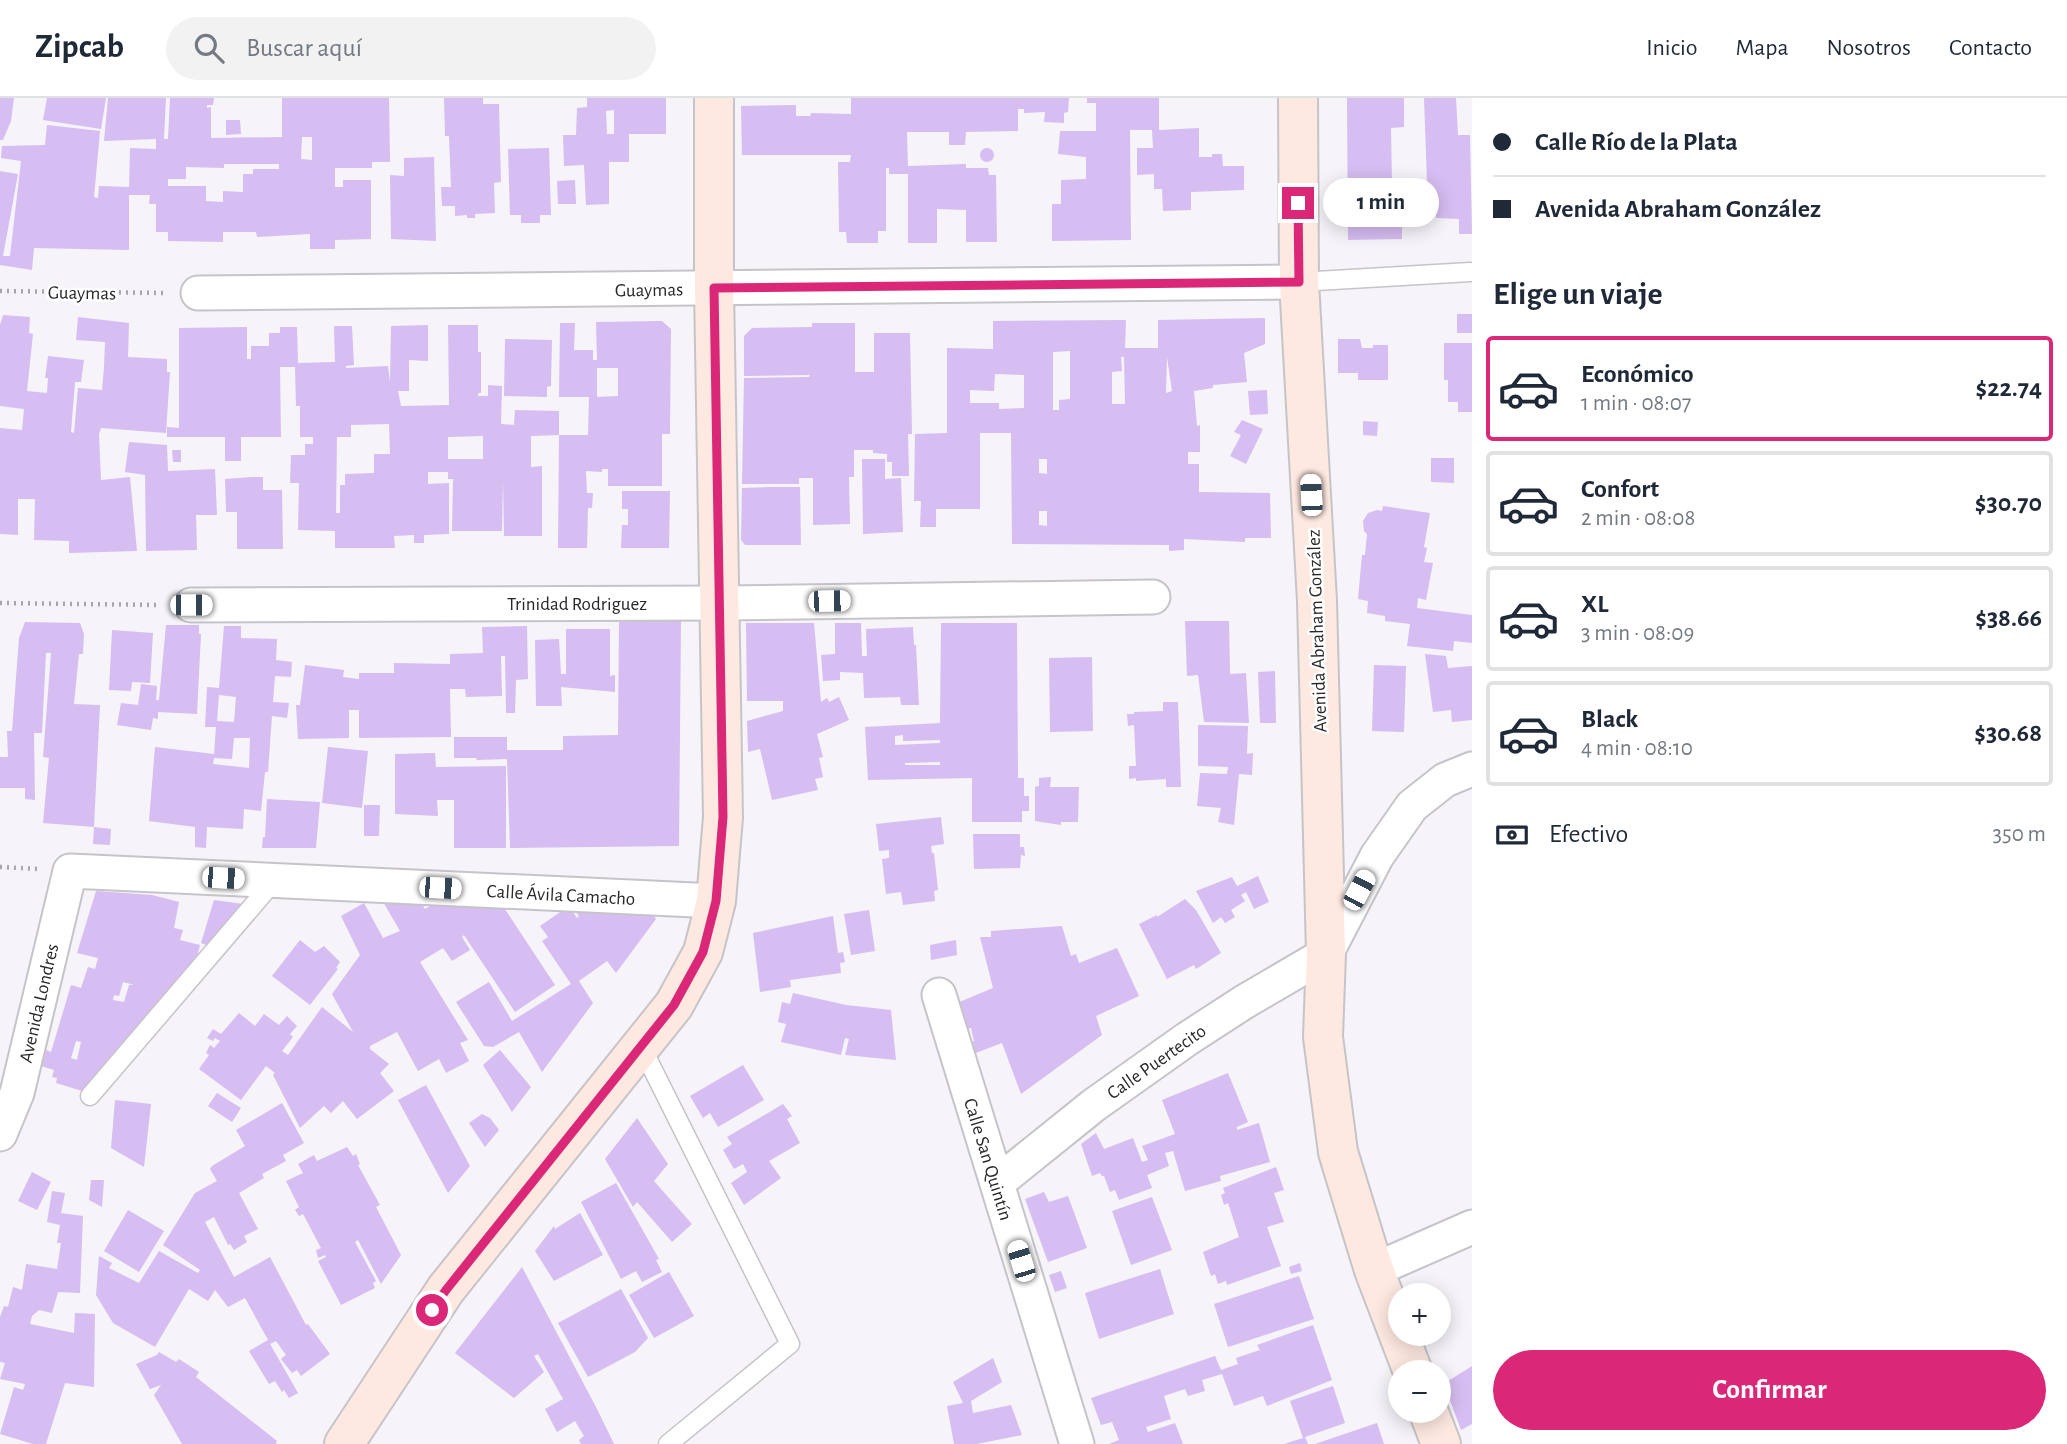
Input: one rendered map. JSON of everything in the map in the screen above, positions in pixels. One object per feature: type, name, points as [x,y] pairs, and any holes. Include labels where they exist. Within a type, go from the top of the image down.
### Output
[{"type":"main road","points":[[344,1444],[446,1290],[674,1005],[703,952],[716,901],[723,817],[714,288],[715,98]]},
{"type":"main road","name":"Avenida Abraham González","points":[[1298,98],[1299,282],[1317,601],[1326,954],[1323,1037],[1338,1153],[1374,1270],[1408,1360]]},
{"type":"main road","points":[[1433,1423],[1441,1444]]},
{"type":"street","name":"Guaymas","points":[[198,293],[1299,282]]},
{"type":"street","name":"Trinidad Rodriguez","points":[[191,605],[721,603],[1153,597]]},
{"type":"street","points":[[1326,954],[1377,856],[1412,806],[1446,780],[1472,769]]},
{"type":"street","name":"Calle Ávila Camacho","points":[[70,871],[716,901]]},
{"type":"street","name":"Avenida Londres","points":[[0,1134],[17,1093],[70,871]]},
{"type":"street","name":"Calle Puertecito","points":[[997,1183],[1094,1105],[1188,1039],[1244,1002],[1326,954]]},
{"type":"street","name":"Calle San Quintín","points":[[939,995],[1077,1444]]},
{"type":"street","points":[[1374,1270],[1472,1227]]},
{"type":"lane","points":[[1299,282],[1470,272]]},
{"type":"lane","points":[[90,1096],[274,881]]},
{"type":"lane","points":[[641,1046],[790,1344],[668,1444]]},
{"type":"path","name":"Guaymas","points":[[0,291],[198,293]]},
{"type":"path","points":[[0,603],[191,605]]},
{"type":"building","points":[[0,98],[14,98],[11,121],[3,140],[0,140]]},
{"type":"building","points":[[47,98],[106,98],[101,129],[43,120]]},
{"type":"building","points":[[108,98],[166,98],[164,139],[168,139],[170,98],[214,98],[213,105],[207,105],[207,108],[211,107],[211,138],[282,137],[282,98],[389,98],[390,162],[372,162],[372,168],[335,168],[335,187],[343,187],[343,180],[371,180],[371,239],[335,240],[335,249],[310,249],[310,234],[257,237],[256,232],[223,232],[223,242],[168,241],[168,232],[156,232],[156,204],[149,204],[150,195],[129,195],[129,250],[34,248],[32,270],[0,265],[0,171],[18,174],[3,256],[10,256],[21,161],[1,158],[2,146],[45,145],[47,125],[100,131],[94,197],[98,198],[99,186],[129,187],[130,148],[156,149],[156,139],[104,141]],"holes":[[[302,137],[312,137],[312,160],[301,159]],[[224,164],[279,164],[279,169],[253,169],[253,174],[243,174],[243,192],[223,191],[223,202],[206,201],[206,186],[168,186],[168,179],[186,179],[186,167],[224,168]]]},
{"type":"building","points":[[444,98],[483,98],[483,104],[499,104],[501,182],[494,183],[495,213],[475,214],[475,218],[467,218],[467,215],[455,216],[455,206],[442,206],[441,187],[451,187]]},
{"type":"building","points":[[587,98],[666,98],[666,134],[629,134],[629,162],[609,162],[609,204],[586,205],[584,165],[564,166],[563,135],[576,135],[577,108],[587,107]],"holes":[[[614,110],[614,134],[607,134],[606,111]]]},
{"type":"building","points":[[851,98],[1069,98],[1064,123],[1044,122],[1045,112],[1024,113],[1024,109],[1018,109],[1018,131],[966,132],[965,145],[949,145],[949,132],[907,132],[908,166],[966,164],[966,168],[988,168],[989,175],[996,175],[997,242],[966,242],[966,210],[937,209],[937,243],[908,243],[908,174],[889,174],[889,168],[886,168],[886,231],[878,231],[878,243],[847,243],[846,232],[839,232],[838,162],[850,162],[851,155],[742,155],[741,106],[796,105],[796,116],[810,116],[811,113],[851,114]]},
{"type":"building","points":[[1087,98],[1159,98],[1159,130],[1199,128],[1199,157],[1222,154],[1223,166],[1244,166],[1244,190],[1191,192],[1191,210],[1163,211],[1162,189],[1154,189],[1154,174],[1137,175],[1137,148],[1153,148],[1152,130],[1130,130],[1131,240],[1052,241],[1052,204],[1061,204],[1061,180],[1086,179],[1086,157],[1058,154],[1060,131],[1096,131],[1096,103],[1087,103]]},
{"type":"building","points":[[1347,98],[1404,98],[1404,127],[1391,128],[1392,183],[1427,182],[1424,98],[1456,98],[1458,135],[1470,135],[1472,234],[1459,234],[1459,219],[1436,218],[1436,204],[1402,206],[1402,239],[1348,240]]},
{"type":"building","points":[[226,120],[240,120],[241,134],[226,135]]},
{"type":"building","points":[[549,148],[551,215],[540,215],[540,223],[521,223],[521,215],[510,215],[508,149]]},
{"type":"building","points":[[984,148],[990,148],[994,155],[990,162],[984,162],[980,158],[980,152]]},
{"type":"building","points":[[434,157],[436,241],[391,239],[390,175],[404,176],[404,158]]},
{"type":"building","points":[[575,180],[576,204],[558,204],[557,181]]},
{"type":"building","points":[[1457,314],[1472,314],[1472,333],[1457,333]]},
{"type":"building","points":[[3,315],[30,317],[29,333],[33,334],[27,391],[47,393],[48,378],[45,378],[48,356],[84,360],[81,382],[75,382],[71,432],[74,433],[78,388],[102,390],[105,342],[76,340],[78,317],[129,323],[128,357],[167,359],[167,372],[170,372],[166,433],[101,428],[99,434],[101,480],[130,477],[137,551],[69,553],[69,541],[34,540],[35,499],[18,499],[18,535],[0,534],[0,428],[22,430],[24,409],[0,406],[0,325]]},
{"type":"building","points":[[1265,318],[1265,344],[1244,353],[1247,382],[1213,385],[1213,388],[1194,391],[1197,426],[1200,425],[1200,452],[1188,452],[1188,464],[1199,464],[1199,492],[1270,493],[1271,538],[1245,538],[1245,542],[1184,539],[1184,550],[1169,551],[1169,545],[1012,544],[1011,433],[980,433],[980,509],[936,509],[936,527],[920,527],[921,501],[914,501],[915,434],[947,433],[947,348],[993,349],[993,321],[1126,320],[1125,348],[1158,348],[1158,320]],"holes":[[[1070,351],[1070,399],[1059,400],[1059,410],[1053,410],[1053,352]],[[1121,357],[1124,357],[1125,404],[1112,404],[1112,372],[1122,371]],[[1167,357],[1172,391],[1166,393]],[[995,374],[1024,375],[1024,408],[999,409],[999,403],[970,403],[970,390],[994,391]],[[1039,459],[1047,459],[1047,474],[1039,473]],[[1039,511],[1047,511],[1047,526],[1039,525]]]},
{"type":"building","points":[[662,321],[671,329],[670,434],[662,434],[662,486],[608,486],[608,469],[602,469],[602,472],[586,471],[587,493],[593,493],[592,508],[588,508],[587,548],[558,548],[559,435],[588,435],[589,397],[559,397],[560,323],[575,323],[574,350],[593,350],[593,360],[597,360],[596,322]],"holes":[[[597,368],[618,368],[618,396],[597,397]]]},
{"type":"building","points":[[812,323],[855,323],[855,372],[874,372],[874,333],[910,333],[912,434],[908,434],[909,476],[892,476],[892,462],[887,462],[887,454],[873,453],[873,450],[854,450],[854,477],[849,477],[850,524],[813,525],[813,478],[799,478],[799,484],[742,484],[744,378],[810,375],[744,376],[744,336],[752,328],[812,327]]},
{"type":"building","points":[[428,325],[428,361],[409,360],[409,391],[398,391],[401,406],[449,405],[448,325],[478,325],[481,393],[478,393],[478,396],[488,396],[488,385],[502,386],[501,424],[514,425],[515,410],[559,411],[559,435],[531,436],[531,467],[542,466],[542,536],[504,536],[503,479],[502,531],[452,531],[453,479],[448,479],[448,472],[428,472],[428,484],[449,483],[449,534],[424,535],[424,543],[414,543],[414,535],[394,536],[395,548],[335,548],[335,531],[298,530],[299,483],[290,483],[291,455],[305,455],[305,444],[313,444],[313,437],[300,437],[300,406],[296,406],[295,367],[280,367],[281,437],[241,437],[241,461],[225,461],[225,437],[167,437],[167,427],[179,428],[179,328],[247,327],[247,359],[251,359],[251,346],[269,346],[269,333],[280,333],[280,327],[297,327],[298,363],[335,362],[334,326],[352,326],[354,365],[346,368],[388,366],[390,383],[391,326]],"holes":[[[389,424],[390,454],[374,454],[374,473],[345,474],[345,485],[340,485],[340,513],[336,513],[337,437],[351,437],[351,425]],[[483,436],[483,459],[448,459],[448,437]]]},
{"type":"building","points":[[505,339],[552,340],[551,386],[547,387],[547,397],[504,396]]},
{"type":"building","points":[[1338,339],[1360,339],[1362,348],[1388,345],[1388,380],[1358,380],[1358,373],[1338,373]]},
{"type":"building","points":[[1444,343],[1472,343],[1472,412],[1458,412],[1458,402],[1448,402],[1448,380],[1444,380]]},
{"type":"building","points":[[1267,390],[1268,414],[1250,415],[1248,391]]},
{"type":"building","points":[[1242,420],[1263,429],[1246,464],[1230,456],[1241,435],[1234,432]]},
{"type":"building","points":[[1363,421],[1378,422],[1377,436],[1363,435]]},
{"type":"building","points":[[129,442],[167,445],[168,471],[215,469],[217,515],[196,515],[197,550],[146,551],[145,475],[125,472]]},
{"type":"building","points":[[172,450],[181,450],[181,462],[173,462]]},
{"type":"building","points":[[1431,458],[1454,458],[1454,483],[1431,482]]},
{"type":"building","points":[[862,459],[885,459],[885,479],[901,478],[903,532],[863,534]]},
{"type":"building","points":[[263,477],[263,490],[282,490],[283,549],[237,549],[237,512],[226,512],[225,479]]},
{"type":"building","points":[[800,487],[801,545],[745,545],[741,540],[742,488]]},
{"type":"building","points":[[622,491],[670,491],[669,548],[621,548],[622,525],[628,525],[628,509],[622,509]]},
{"type":"building","points":[[1383,506],[1430,513],[1424,562],[1433,563],[1426,600],[1418,598],[1417,608],[1472,615],[1472,643],[1454,641],[1453,651],[1407,646],[1410,624],[1385,621],[1385,616],[1367,613],[1368,601],[1358,599],[1367,534],[1363,521],[1368,513],[1382,511]]},
{"type":"building","points":[[681,619],[679,846],[510,848],[507,759],[454,758],[454,737],[507,737],[507,750],[563,750],[563,736],[618,735],[619,622]]},
{"type":"building","points":[[1185,621],[1229,621],[1230,674],[1246,673],[1249,723],[1204,722],[1198,675],[1187,676]]},
{"type":"building","points":[[25,622],[80,623],[84,634],[83,654],[79,654],[74,704],[100,705],[94,827],[43,823],[49,758],[43,757],[51,653],[46,653],[42,733],[34,733],[35,800],[25,799],[25,788],[0,788],[0,757],[8,757],[7,731],[12,731],[19,638]]},
{"type":"building","points":[[746,623],[814,623],[821,702],[827,698],[829,702],[839,697],[849,720],[817,734],[823,757],[819,758],[823,777],[815,779],[818,790],[772,800],[760,749],[748,752],[747,721],[783,711],[783,701],[747,701]]},
{"type":"building","points":[[835,623],[861,623],[862,656],[867,656],[866,629],[913,627],[919,705],[901,705],[900,697],[864,698],[863,673],[840,672],[840,680],[823,681],[821,655],[835,654]]},
{"type":"building","points":[[941,623],[1017,623],[1018,778],[1024,778],[1024,796],[1029,796],[1029,811],[1022,811],[1022,822],[972,822],[972,778],[868,780],[865,727],[940,723]],"holes":[[[903,735],[903,741],[940,740],[940,743],[895,745],[895,736]],[[940,762],[940,765],[905,765],[905,763]]]},
{"type":"building","points":[[166,625],[199,625],[201,634],[197,714],[158,712],[158,719],[153,718],[151,730],[117,725],[121,703],[138,705],[141,684],[157,686],[156,700],[159,700]]},
{"type":"building","points":[[224,626],[241,626],[241,638],[277,639],[276,660],[292,662],[291,677],[275,676],[273,702],[289,703],[287,718],[272,716],[268,772],[265,772],[261,811],[244,809],[243,829],[207,827],[206,848],[195,847],[195,827],[149,821],[155,747],[214,754],[216,727],[205,727],[207,687],[219,688]],"holes":[[[219,695],[236,697],[234,722],[217,721]],[[234,738],[250,738],[249,768],[213,764],[214,758],[232,759]]]},
{"type":"building","points":[[527,626],[528,679],[516,680],[515,713],[506,713],[505,656],[501,656],[502,696],[466,697],[465,689],[450,689],[451,737],[359,738],[359,710],[349,710],[349,738],[298,739],[296,705],[300,705],[305,665],[344,670],[343,677],[359,679],[359,673],[394,673],[394,663],[450,664],[450,654],[483,653],[482,627]]},
{"type":"building","points":[[566,629],[610,629],[610,676],[615,675],[615,692],[561,687],[562,706],[536,706],[535,640],[559,639],[561,674],[566,674]]},
{"type":"building","points":[[112,630],[153,633],[150,683],[132,682],[131,691],[109,690]]},
{"type":"building","points":[[1425,654],[1446,656],[1448,668],[1472,666],[1472,720],[1452,722],[1451,710],[1433,712]]},
{"type":"building","points":[[1092,657],[1093,731],[1050,732],[1049,658]]},
{"type":"building","points":[[1374,665],[1406,666],[1404,732],[1372,731]]},
{"type":"building","points":[[1275,671],[1276,723],[1260,723],[1258,672]]},
{"type":"building","points":[[1163,702],[1178,702],[1181,787],[1166,787],[1166,779],[1129,779],[1129,766],[1136,766],[1134,725],[1128,726],[1127,714],[1163,711]]},
{"type":"building","points":[[1198,725],[1248,726],[1247,754],[1253,753],[1252,775],[1239,774],[1234,825],[1218,822],[1221,808],[1197,806],[1200,773],[1227,774],[1228,767],[1198,766]]},
{"type":"building","points":[[328,747],[368,751],[362,808],[322,803]]},
{"type":"building","points":[[435,753],[436,767],[506,766],[506,848],[454,848],[454,800],[437,800],[438,816],[395,814],[395,754]]},
{"type":"building","points":[[1051,777],[1050,787],[1079,787],[1078,822],[1061,822],[1061,825],[1035,821],[1035,787],[1039,786],[1039,778]]},
{"type":"building","points":[[267,799],[320,802],[316,848],[262,848]]},
{"type":"building","points":[[364,805],[380,805],[379,836],[364,836]]},
{"type":"building","points":[[941,817],[944,844],[931,846],[938,890],[934,891],[935,901],[903,905],[901,892],[886,894],[882,859],[889,858],[889,850],[879,851],[876,824]]},
{"type":"building","points":[[94,827],[111,829],[110,845],[93,844]]},
{"type":"building","points":[[973,834],[1020,834],[1020,847],[1024,847],[1025,856],[1021,855],[1020,868],[974,869]]},
{"type":"building","points":[[1258,876],[1269,902],[1254,909],[1246,892],[1241,895],[1245,901],[1231,910],[1235,917],[1225,923],[1221,917],[1213,923],[1196,891],[1232,877],[1237,886]]},
{"type":"building","points":[[96,891],[152,895],[179,902],[174,928],[183,930],[180,940],[200,945],[191,981],[95,1095],[56,1083],[57,1078],[52,1077],[54,1070],[41,1066],[46,1050],[51,1052],[71,985],[81,988],[88,967],[95,969],[98,958],[77,953]],"holes":[[[123,982],[134,985],[129,985],[124,1002],[113,1000],[114,995],[119,996]],[[76,1041],[81,1042],[77,1060],[71,1058]]]},
{"type":"building","points":[[1185,899],[1196,910],[1221,953],[1196,969],[1194,965],[1167,979],[1139,924],[1157,917]]},
{"type":"building","points":[[214,900],[243,904],[235,919],[231,917],[214,948],[201,943]]},
{"type":"building","points":[[382,900],[420,901],[425,909],[437,902],[501,903],[555,985],[515,1012],[464,935],[462,937],[470,950],[452,961],[443,948],[420,962],[468,1040],[460,1043],[469,1061],[446,1073],[439,1059],[418,1071],[397,1032],[370,1046],[370,1049],[389,1064],[380,1073],[394,1091],[357,1119],[343,1101],[331,1113],[324,1106],[300,1128],[273,1075],[275,1073],[266,1066],[241,1100],[199,1069],[209,1055],[206,1053],[210,1045],[214,1048],[220,1041],[207,1038],[213,1029],[221,1034],[239,1013],[255,1026],[264,1014],[279,1025],[287,1016],[297,1026],[290,1034],[293,1037],[282,1051],[288,1055],[322,1007],[353,1032],[332,994],[360,955],[341,916],[364,903],[383,938],[400,931]]},
{"type":"building","points":[[645,903],[656,919],[616,973],[607,961],[579,981],[593,1003],[542,1072],[519,1032],[493,1047],[484,1046],[456,1002],[489,982],[512,1021],[571,984],[542,941],[548,937],[540,926],[569,906],[577,918],[579,916],[570,904]]},
{"type":"building","points":[[869,910],[875,951],[851,955],[844,914]]},
{"type":"building","points":[[833,916],[838,953],[843,952],[845,962],[840,963],[841,973],[790,980],[791,987],[760,992],[753,933]]},
{"type":"building","points":[[1062,926],[1071,956],[1076,954],[1079,963],[1117,948],[1139,996],[1096,1016],[1102,1035],[1021,1094],[1002,1043],[973,1054],[971,1028],[966,1029],[957,1003],[993,988],[980,937],[991,937],[991,931]]},
{"type":"building","points":[[300,940],[315,952],[324,946],[340,962],[336,968],[338,969],[310,1005],[272,976]]},
{"type":"building","points":[[956,940],[957,955],[931,960],[930,945]]},
{"type":"building","points":[[793,993],[846,1005],[891,1010],[896,1060],[845,1055],[849,1039],[845,1038],[841,1055],[781,1042],[786,1024],[778,1022],[782,1002],[790,1004]]},
{"type":"building","points":[[500,1050],[531,1087],[512,1112],[483,1065]]},
{"type":"building","points":[[743,1065],[764,1100],[718,1127],[710,1113],[703,1118],[690,1096]]},
{"type":"building","points":[[1228,1073],[1248,1122],[1237,1127],[1237,1130],[1259,1123],[1270,1162],[1220,1176],[1221,1181],[1185,1191],[1173,1151],[1165,1153],[1169,1166],[1147,1175],[1152,1188],[1119,1200],[1115,1190],[1110,1192],[1104,1176],[1100,1173],[1092,1176],[1081,1144],[1096,1133],[1104,1149],[1133,1138],[1142,1162],[1148,1160],[1142,1146],[1175,1134],[1162,1100]]},
{"type":"building","points":[[426,1085],[470,1166],[448,1193],[398,1100]]},
{"type":"building","points":[[217,1093],[241,1108],[232,1122],[208,1106]]},
{"type":"building","points":[[115,1100],[151,1104],[144,1167],[111,1148]]},
{"type":"building","points":[[282,1103],[304,1143],[283,1155],[286,1161],[262,1174],[264,1178],[239,1193],[258,1229],[244,1236],[247,1242],[234,1250],[228,1245],[214,1217],[205,1222],[234,1277],[270,1257],[306,1325],[308,1324],[330,1354],[301,1376],[297,1370],[292,1373],[281,1359],[286,1355],[276,1341],[270,1344],[298,1393],[289,1398],[275,1381],[269,1384],[249,1351],[268,1340],[245,1298],[228,1307],[215,1290],[208,1301],[189,1289],[155,1347],[113,1323],[96,1295],[99,1256],[112,1263],[109,1268],[139,1283],[159,1251],[198,1273],[200,1270],[163,1245],[195,1193],[217,1181],[210,1169],[212,1166],[245,1146],[236,1130]]},
{"type":"building","points":[[783,1104],[792,1116],[787,1119],[800,1143],[769,1161],[781,1178],[744,1205],[731,1183],[747,1172],[743,1164],[734,1169],[723,1150],[732,1144],[727,1137]]},
{"type":"building","points":[[482,1114],[490,1118],[499,1130],[485,1147],[469,1123]]},
{"type":"building","points":[[637,1118],[668,1164],[654,1181],[692,1224],[672,1242],[637,1202],[633,1207],[605,1159]]},
{"type":"building","points":[[347,1147],[353,1156],[356,1154],[360,1164],[358,1165],[380,1205],[376,1207],[401,1255],[381,1284],[358,1240],[355,1242],[376,1281],[373,1283],[375,1288],[341,1305],[318,1261],[326,1257],[325,1255],[318,1258],[316,1250],[321,1248],[303,1214],[299,1216],[295,1210],[299,1207],[286,1181],[303,1173],[298,1164],[314,1155],[317,1161]]},
{"type":"building","points":[[1276,1167],[1284,1190],[1274,1193],[1284,1222],[1267,1227],[1281,1266],[1227,1285],[1226,1281],[1218,1284],[1215,1274],[1211,1276],[1203,1252],[1239,1237],[1228,1203],[1224,1205],[1221,1195],[1225,1193],[1223,1188]]},
{"type":"building","points":[[32,1172],[51,1182],[37,1210],[18,1201]]},
{"type":"building","points":[[91,1180],[104,1180],[102,1207],[89,1200]]},
{"type":"building","points":[[616,1183],[659,1259],[656,1260],[662,1272],[642,1282],[636,1271],[621,1279],[581,1202]]},
{"type":"building","points":[[52,1191],[65,1193],[61,1213],[83,1216],[80,1293],[58,1292],[52,1313],[39,1310],[32,1316],[30,1324],[74,1333],[75,1313],[95,1314],[94,1387],[65,1383],[46,1444],[33,1444],[0,1434],[14,1387],[23,1390],[25,1384],[0,1379],[5,1363],[0,1362],[0,1317],[4,1306],[8,1307],[13,1287],[22,1290],[26,1264],[57,1269],[61,1243],[57,1243],[60,1225],[47,1222]]},
{"type":"building","points":[[1044,1192],[1049,1202],[1068,1196],[1087,1248],[1048,1262],[1025,1199]]},
{"type":"building","points":[[1152,1197],[1172,1250],[1131,1265],[1112,1211]]},
{"type":"building","points":[[128,1210],[164,1231],[139,1272],[104,1251]]},
{"type":"building","points":[[580,1213],[603,1255],[554,1281],[535,1251],[554,1226],[555,1229]]},
{"type":"building","points":[[1300,1263],[1302,1271],[1291,1274],[1289,1267]]},
{"type":"building","points":[[522,1267],[614,1444],[581,1444],[579,1440],[584,1436],[575,1421],[557,1432],[545,1409],[563,1399],[538,1354],[534,1356],[544,1372],[514,1398],[455,1353]]},
{"type":"building","points":[[1160,1269],[1174,1314],[1099,1339],[1085,1293]]},
{"type":"building","points":[[1061,1271],[1067,1288],[1055,1292],[1049,1275]]},
{"type":"building","points":[[669,1272],[694,1316],[654,1338],[629,1295]]},
{"type":"building","points":[[1299,1276],[1314,1319],[1228,1347],[1214,1304]]},
{"type":"building","points":[[621,1289],[648,1338],[635,1352],[588,1377],[558,1323]]},
{"type":"building","points":[[1313,1325],[1332,1380],[1267,1406],[1263,1396],[1234,1406],[1222,1374],[1202,1380],[1205,1391],[1188,1396],[1185,1389],[1164,1396],[1171,1419],[1146,1427],[1148,1432],[1175,1423],[1183,1444],[1109,1444],[1119,1440],[1112,1422],[1101,1425],[1091,1398],[1215,1356],[1221,1370],[1238,1364],[1236,1358],[1260,1350],[1257,1345]]},
{"type":"building","points":[[159,1352],[176,1362],[179,1359],[199,1372],[196,1377],[277,1441],[276,1444],[182,1444],[154,1395],[161,1385],[150,1389],[136,1364]]},
{"type":"building","points":[[993,1358],[1002,1382],[971,1401],[973,1413],[1011,1405],[1022,1435],[977,1444],[954,1444],[947,1406],[963,1403],[953,1382]]},
{"type":"building","points":[[1472,1366],[1472,1424],[1461,1430],[1451,1403],[1451,1379]]},
{"type":"building","points":[[1333,1386],[1345,1423],[1305,1437],[1308,1444],[1284,1444],[1303,1438],[1290,1401]]},
{"type":"building","points":[[1377,1423],[1384,1444],[1315,1444]]},
{"type":"route","points":[[432,1310],[674,1005],[703,952],[716,901],[723,817],[714,288],[1299,282],[1298,203]]}]
